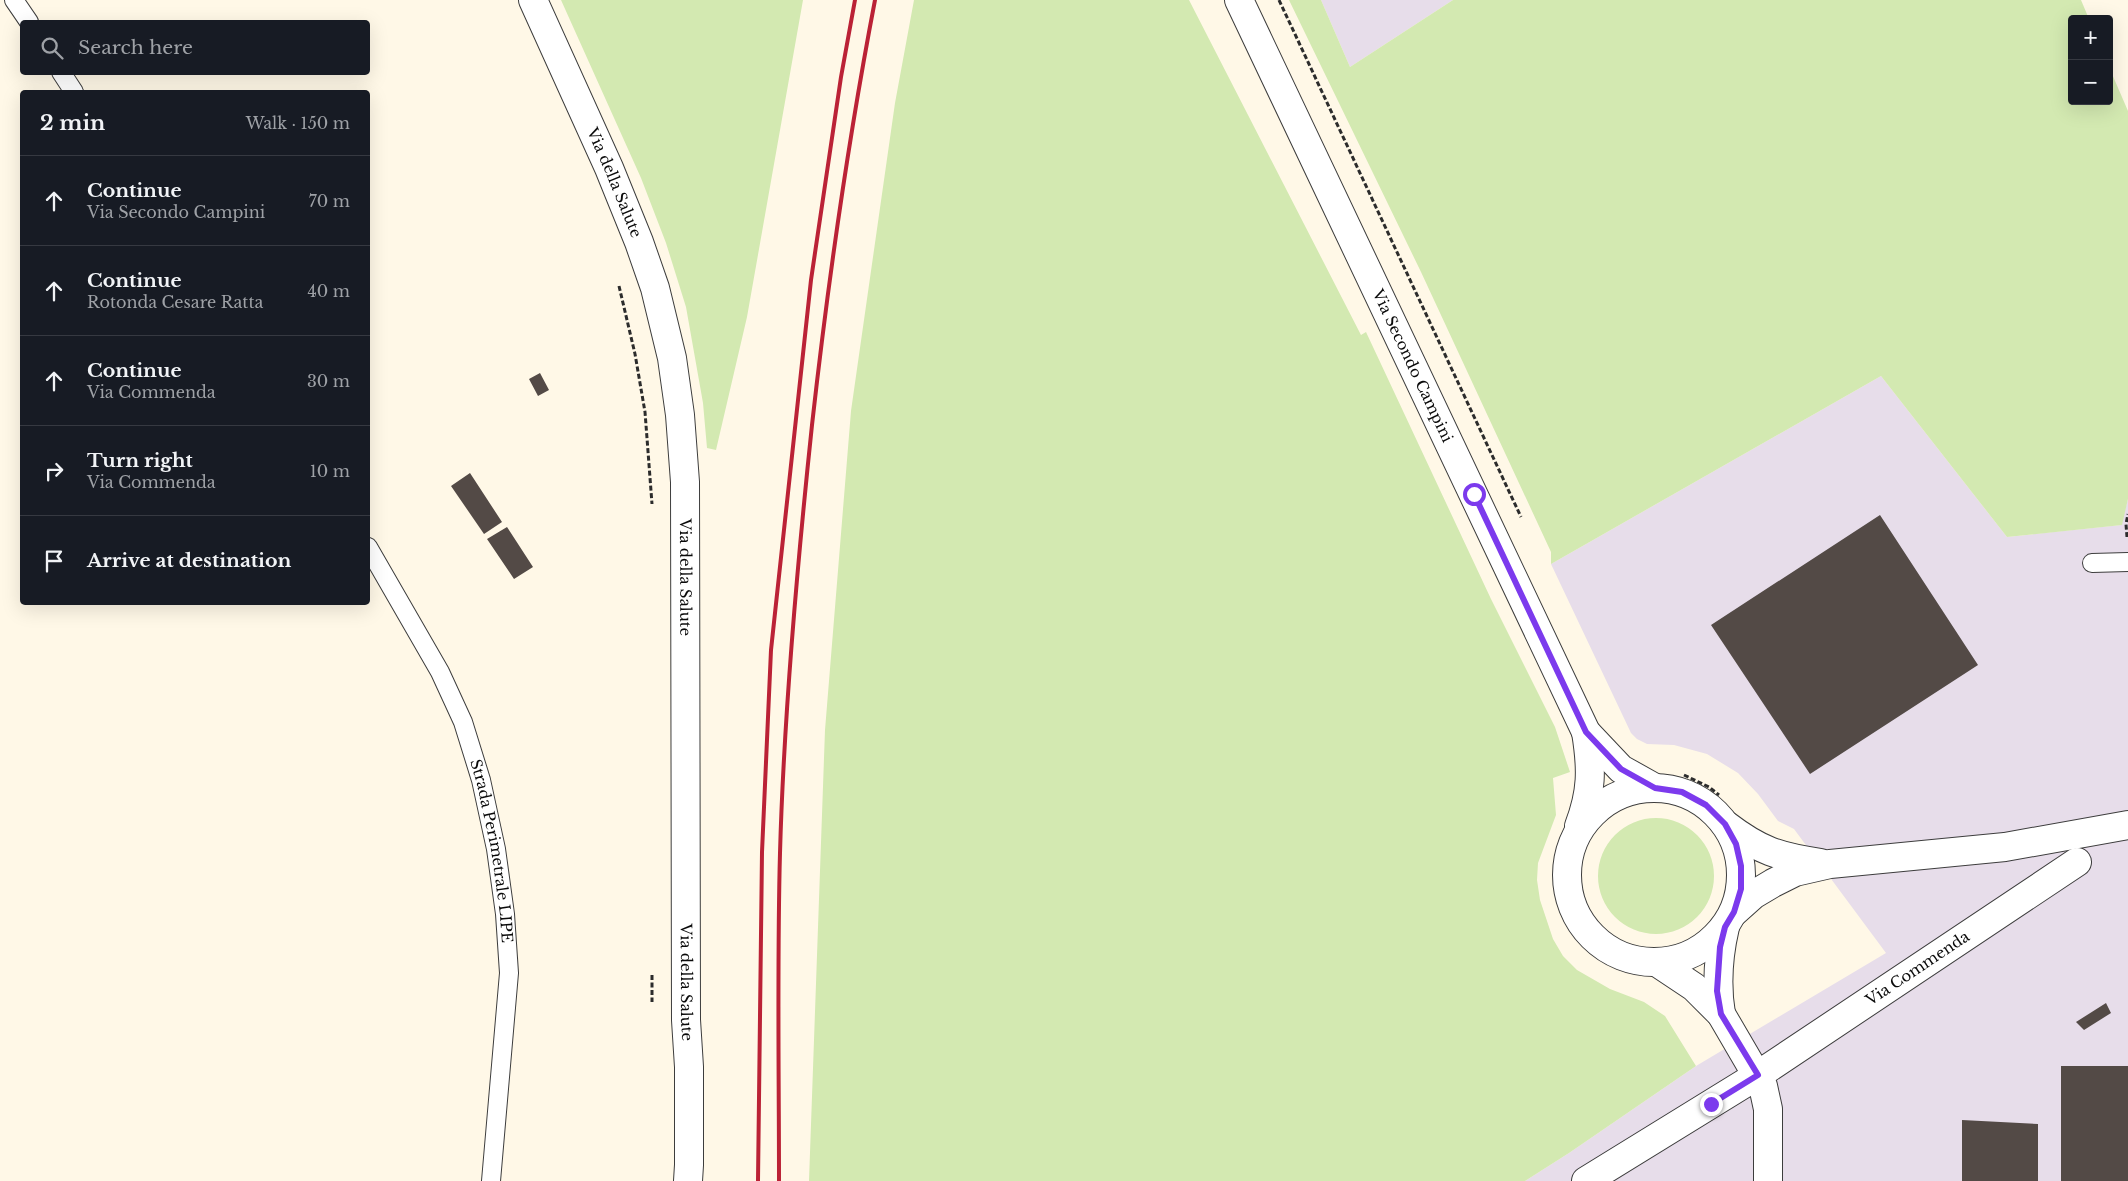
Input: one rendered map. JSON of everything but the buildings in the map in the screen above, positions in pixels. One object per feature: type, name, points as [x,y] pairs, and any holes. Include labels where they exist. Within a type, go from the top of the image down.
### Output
[{"type":"street","name":"Via della Salute","points":[[533,0],[609,168],[639,242],[662,316],[680,415],[685,492],[688,1181]]},
{"type":"street","name":"Via Secondo Campini","points":[[1239,0],[1586,732],[1621,769],[1655,788]]},
{"type":"street","name":"Via Secondo Campini","points":[[1567,841],[1587,806],[1591,782],[1586,732]]},
{"type":"street","points":[[1830,864],[1773,854],[1746,840],[1725,824],[1706,805],[1682,792],[1655,788],[1631,791],[1607,801],[1567,841],[1568,889],[1576,914],[1591,936],[1612,952],[1635,960],[1658,963],[1679,959],[1700,949],[1754,895],[1795,872],[1830,864],[2005,847],[2128,826]]},
{"type":"street","points":[[1721,1014],[1717,991],[1720,947],[1741,889],[1741,866],[1736,844],[1725,824]]},
{"type":"street","name":"Via Commenda","points":[[1586,1181],[1758,1075],[2077,862]]},
{"type":"street","points":[[1658,963],[1694,987],[1721,1014],[1758,1075],[1763,1086],[1768,1109],[1768,1181]]},
{"type":"lane","points":[[14,0],[28,20]]},
{"type":"lane","points":[[63,75],[73,90]]},
{"type":"lane","name":"Strada Perimetrale LIPE","points":[[370,550],[435,663],[463,722],[481,780],[496,849],[506,914],[509,974],[491,1181]]},
{"type":"lane","points":[[2092,563],[2128,562]]},
{"type":"path","points":[[1279,0],[1524,521]]},
{"type":"path","points":[[617,277],[635,354],[645,412],[652,507]]},
{"type":"path","points":[[2128,514],[2126,524],[2128,545]]},
{"type":"path","points":[[1682,775],[1709,787],[1721,797]]},
{"type":"path","points":[[1567,841],[1555,866],[1556,894],[1566,922],[1582,944],[1605,962],[1630,972]]},
{"type":"path","points":[[652,968],[653,1004]]},
{"type":"shaded area","points":[[1321,0],[1453,0],[1350,67]]},
{"type":"shaded area","points":[[1881,376],[2007,537],[2121,525],[2128,499],[2128,1181],[1525,1181],[1696,1066],[1886,953],[1794,829],[1778,821],[1758,794],[1738,773],[1707,754],[1674,745],[1647,744],[1637,739],[1631,733],[1551,564]]},
{"type":"green space","points":[[561,0],[803,0],[747,317],[716,450],[707,448],[703,403],[686,307],[666,243],[641,178]]},
{"type":"green space","points":[[914,0],[1189,0],[1361,335],[1366,332],[1491,599],[1555,727],[1570,772],[1553,778],[1556,815],[1538,863],[1537,880],[1540,900],[1553,939],[1563,956],[1577,970],[1610,989],[1644,1002],[1665,1016],[1696,1066],[1525,1181],[809,1181],[825,730],[851,411],[895,103]]},
{"type":"green space","points":[[1289,0],[1321,0],[1350,67],[1453,0],[2081,0],[2087,15],[2068,15],[2068,105],[2113,105],[2113,76],[2128,111],[2128,499],[2122,525],[2007,537],[1881,376],[1551,564],[1551,552],[1421,272]]},
{"type":"green space","points":[[1656,818],[1678,822],[1697,835],[1710,854],[1714,876],[1710,898],[1697,917],[1678,930],[1656,934],[1634,930],[1615,917],[1602,898],[1598,876],[1602,854],[1615,835],[1634,822]]},
{"type":"railway","points":[[758,1181],[762,852],[771,650],[811,280],[841,77],[855,0]]},
{"type":"railway","points":[[779,1181],[778,976],[780,853],[796,585],[812,425],[839,212],[875,0]]},
{"type":"route","points":[[1474,494],[1586,732],[1604,754],[1621,769],[1637,779],[1655,788],[1682,792],[1706,805],[1725,824],[1736,844],[1741,866],[1741,889],[1734,912],[1725,927],[1720,947],[1717,991],[1721,1014],[1758,1075],[1711,1104]]}]
